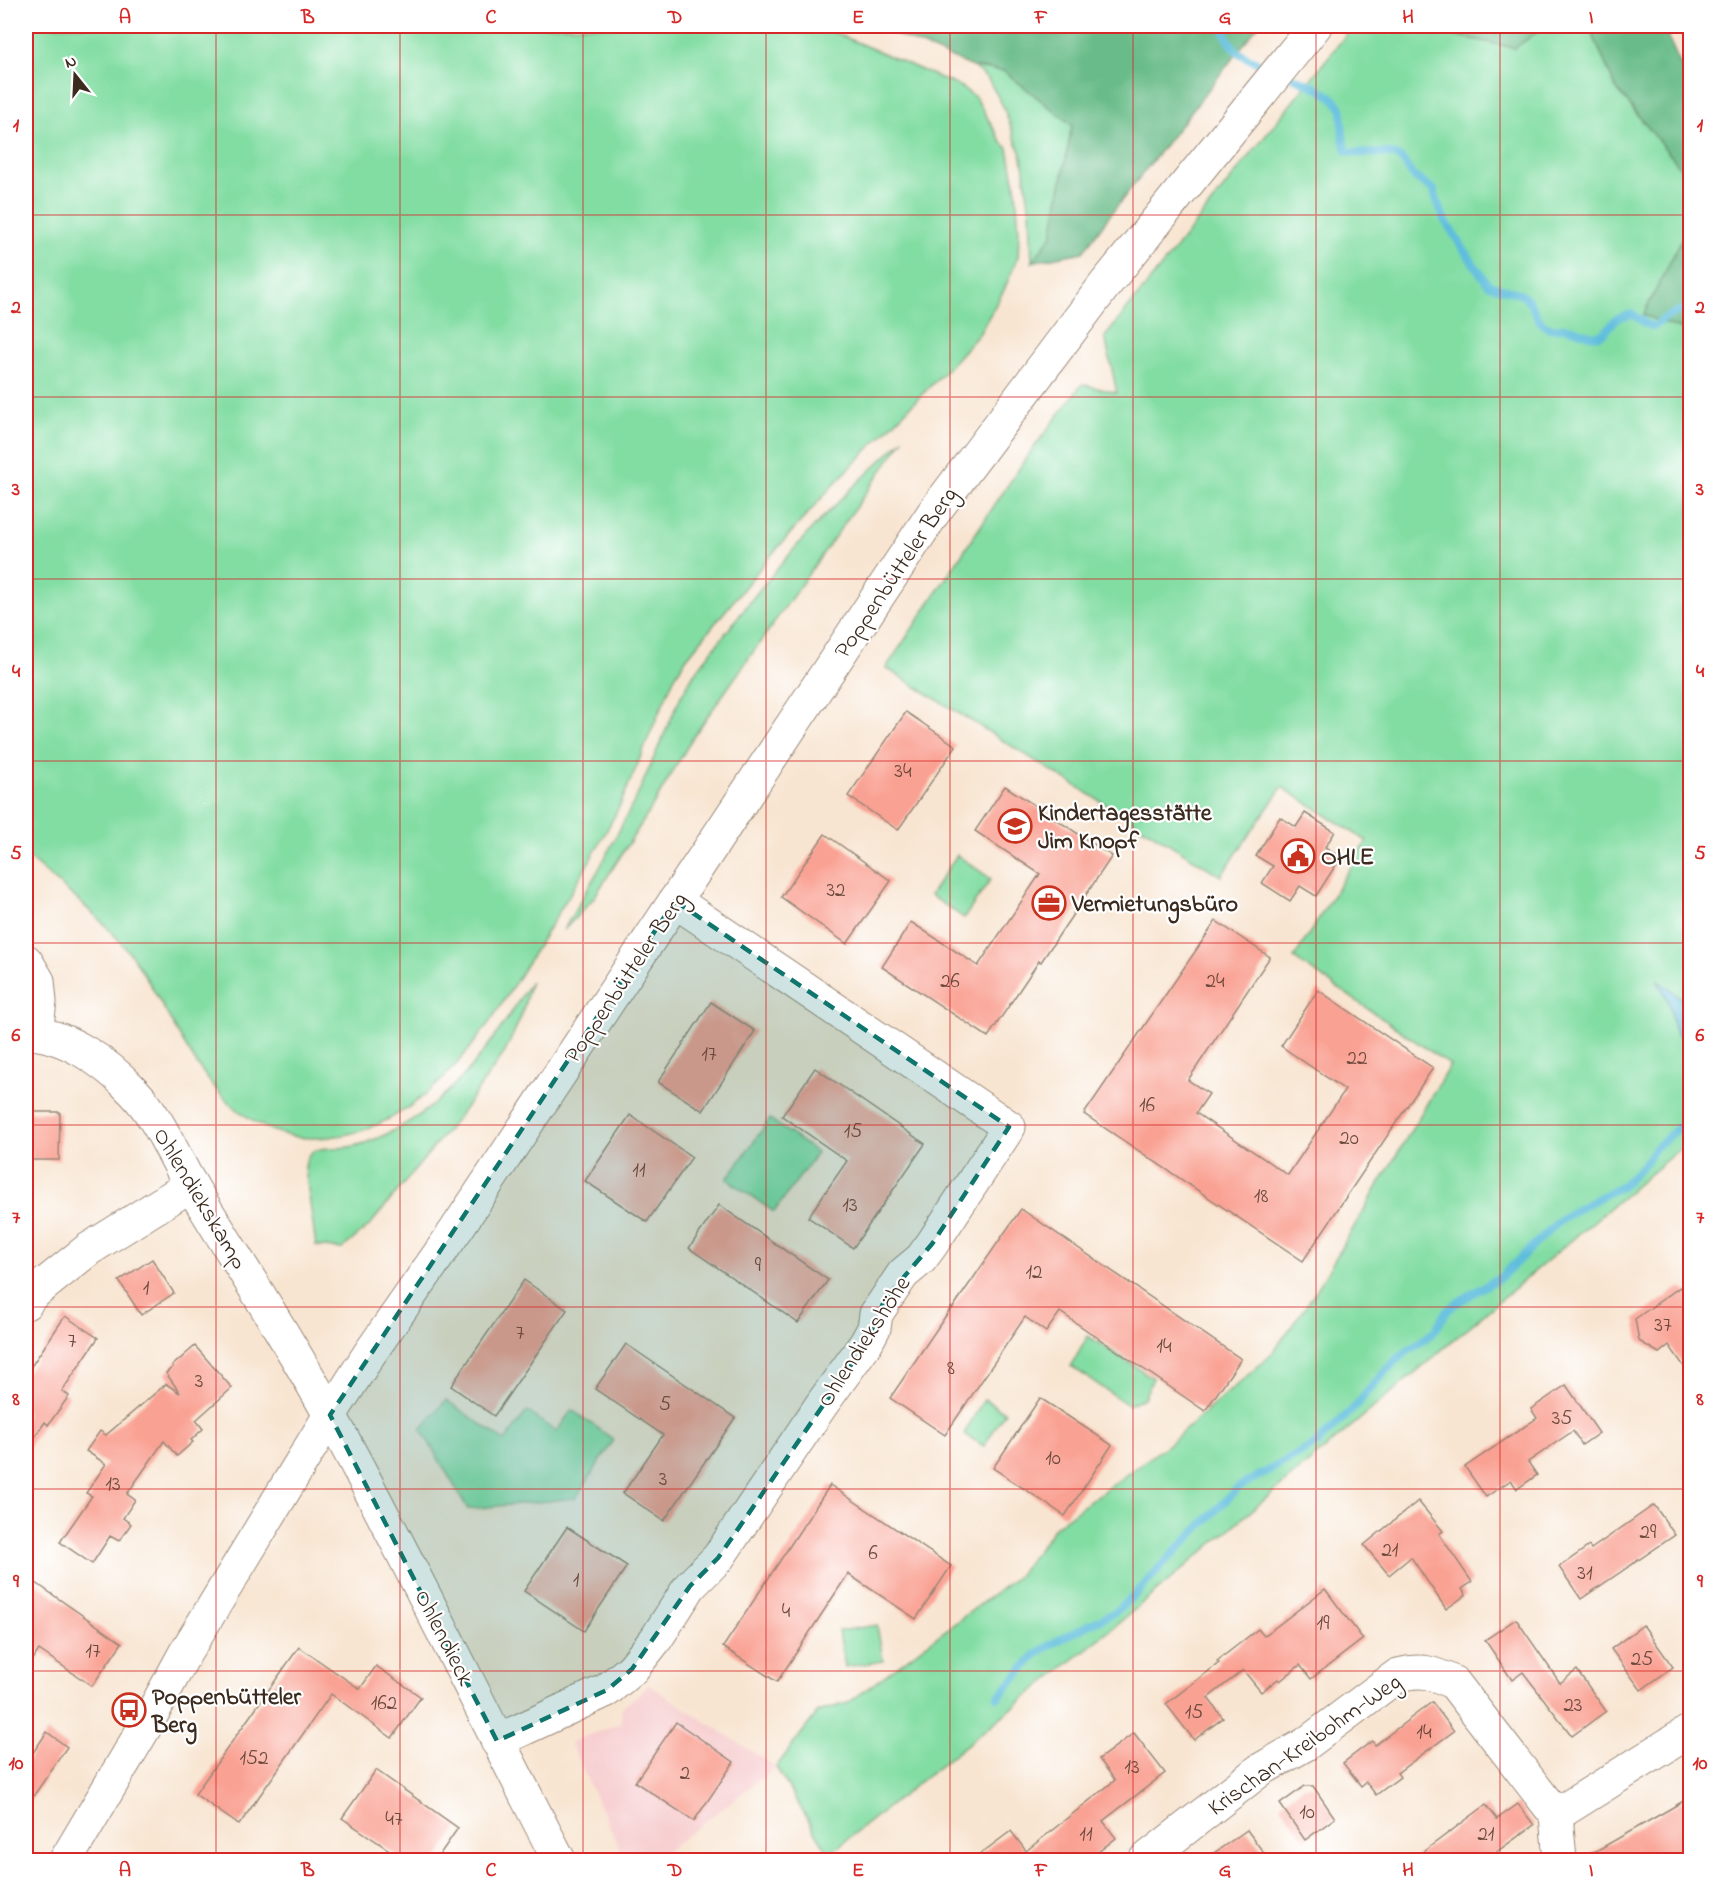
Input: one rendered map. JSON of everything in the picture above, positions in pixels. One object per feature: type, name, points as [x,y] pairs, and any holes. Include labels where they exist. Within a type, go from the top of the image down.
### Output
[{"type":"street","name":"Poppenbütteler Berg","points":[[66,1860],[146,1725],[184,1655],[330,1415],[370,1353],[456,1230],[934,512],[1104,286],[1315,26]]},
{"type":"street","name":"Ohlendiekshöhe","points":[[497,1741],[607,1690],[632,1669],[656,1639],[690,1586],[725,1549],[822,1404],[866,1343],[874,1328],[876,1314],[885,1299],[903,1274],[921,1259],[933,1244],[1009,1127],[675,901]]},
{"type":"street","points":[[26,961],[38,981],[40,1002],[31,1033]]},
{"type":"street","name":"Ohlendiekskamp","points":[[31,1033],[75,1046],[106,1066],[133,1090],[149,1110],[191,1185],[288,1341],[330,1415]]},
{"type":"street","points":[[26,1303],[29,1297],[89,1249],[191,1185]]},
{"type":"street","name":"Ohlendieck","points":[[330,1415],[559,1860]]},
{"type":"street","name":"Krischan-Kreibohm-Weg","points":[[1146,1860],[1260,1770],[1306,1744],[1398,1675],[1409,1672],[1432,1672],[1454,1683],[1556,1815]]},
{"type":"street","points":[[1560,1860],[1556,1815],[1690,1731]]},
{"type":"highlighted area","points":[[675,901],[1009,1127],[932,1244],[885,1299],[866,1343],[718,1558],[690,1586],[632,1669],[607,1690],[497,1741],[330,1415]]},
{"type":"shaded area","points":[[649,1685],[776,1767],[655,1860],[629,1860],[622,1853],[570,1742],[621,1723],[622,1708]]},
{"type":"green space","points":[[26,26],[334,26],[337,28],[351,26],[819,26],[961,87],[976,98],[1002,143],[1008,148],[1016,191],[1018,257],[1004,290],[979,334],[834,484],[766,561],[686,659],[674,678],[608,829],[518,979],[477,1040],[427,1093],[398,1114],[366,1129],[330,1137],[305,1138],[271,1130],[239,1111],[208,1079],[194,1060],[146,978],[123,944],[83,905],[26,856]]},
{"type":"green space","points":[[876,26],[1258,26],[1083,252],[1032,262],[1052,235],[1072,125],[1004,71],[973,67]]},
{"type":"green space","points":[[1353,26],[1410,26],[1515,48],[1545,26],[1589,26],[1616,88],[1681,168],[1690,197],[1690,223],[1643,315],[1690,333],[1690,1140],[1114,1627],[829,1854],[776,1767],[818,1712],[848,1703],[1018,1576],[1057,1525],[1170,1443],[1271,1355],[1313,1296],[1450,1065],[1294,958],[1367,841],[1282,787],[1221,876],[886,668],[1026,458],[1082,384],[1117,393],[1105,337]]},
{"type":"green space","points":[[1410,26],[1545,26],[1515,48]]},
{"type":"green space","points":[[1589,26],[1663,26],[1690,81],[1690,197],[1681,168],[1616,88]]},
{"type":"green space","points":[[973,67],[1004,71],[1072,125],[1052,236],[1032,262],[1030,212],[1022,157],[1003,106],[988,79]]},
{"type":"green space","points":[[1690,223],[1690,333],[1643,315]]},
{"type":"green space","points":[[904,439],[693,737],[649,812],[593,899],[563,931],[598,871],[637,796],[681,696],[694,674],[760,589],[807,534]]},
{"type":"green space","points":[[957,855],[991,879],[964,918],[930,895]]},
{"type":"green space","points":[[531,981],[521,1017],[505,1052],[459,1116],[370,1225],[342,1249],[316,1246],[305,1168],[306,1161],[312,1152],[369,1142],[421,1114],[458,1082],[475,1063],[505,1023]]},
{"type":"green space","points":[[770,1119],[817,1153],[774,1212],[727,1179]]},
{"type":"green space","points":[[1088,1336],[1153,1378],[1144,1398],[1128,1405],[1071,1366]]},
{"type":"green space","points":[[984,1399],[1005,1412],[984,1446],[964,1434]]},
{"type":"green space","points":[[446,1400],[505,1441],[527,1411],[556,1432],[572,1410],[614,1440],[576,1498],[468,1509],[421,1429]]},
{"type":"green space","points":[[877,1625],[883,1661],[845,1667],[839,1631]]},
{"type":"water","points":[[1658,981],[1690,1004],[1690,1043],[1682,1039],[1674,1029],[1667,998]]},
{"type":"building","points":[[906,712],[956,746],[898,830],[848,796]]},
{"type":"building","points":[[1005,786],[1112,856],[988,1037],[882,967],[911,922],[978,966],[1040,874],[975,831]]},
{"type":"building","name":"OHLE","points":[[1305,813],[1335,832],[1325,847],[1341,857],[1316,896],[1300,886],[1290,901],[1262,883],[1273,866],[1256,856],[1280,817],[1296,827]]},
{"type":"building","points":[[825,834],[891,881],[847,944],[781,897]]},
{"type":"building","points":[[1216,921],[1270,957],[1188,1080],[1209,1094],[1196,1113],[1288,1175],[1345,1090],[1281,1046],[1318,990],[1433,1068],[1303,1261],[1084,1114]]},
{"type":"building","points":[[711,1002],[755,1031],[703,1111],[658,1082]]},
{"type":"building","points":[[815,1068],[925,1144],[853,1248],[808,1217],[847,1161],[782,1116]]},
{"type":"building","points":[[26,1112],[60,1112],[59,1160],[31,1160],[31,1148],[26,1148]]},
{"type":"building","points":[[630,1115],[692,1157],[647,1222],[585,1181]]},
{"type":"building","points":[[719,1205],[828,1280],[798,1323],[689,1248]]},
{"type":"building","points":[[1021,1209],[1241,1359],[1205,1411],[1060,1312],[1046,1332],[1025,1317],[945,1435],[890,1398]]},
{"type":"building","points":[[152,1259],[174,1293],[141,1315],[119,1281]]},
{"type":"building","points":[[524,1280],[567,1310],[494,1416],[451,1386]]},
{"type":"building","points":[[1680,1287],[1690,1294],[1690,1375],[1669,1345],[1659,1353],[1639,1341],[1635,1319]]},
{"type":"building","points":[[65,1316],[98,1338],[62,1391],[69,1396],[48,1425],[45,1422],[26,1450],[26,1374]]},
{"type":"building","points":[[626,1344],[735,1418],[664,1521],[623,1493],[663,1435],[595,1389]]},
{"type":"building","points":[[195,1346],[232,1388],[196,1420],[203,1429],[191,1440],[193,1442],[177,1456],[164,1441],[127,1494],[135,1500],[123,1518],[131,1524],[119,1541],[110,1536],[92,1564],[60,1542],[92,1496],[86,1493],[106,1464],[86,1451],[100,1431],[106,1435],[166,1384],[180,1393],[166,1373]]},
{"type":"building","points":[[1566,1385],[1599,1433],[1582,1445],[1573,1431],[1528,1462],[1537,1475],[1517,1489],[1511,1480],[1486,1497],[1465,1467],[1537,1418],[1531,1409]]},
{"type":"building","points":[[1040,1398],[1112,1445],[1065,1516],[993,1468]]},
{"type":"building","points":[[830,1485],[951,1566],[916,1619],[848,1574],[777,1682],[723,1647]]},
{"type":"building","points":[[1418,1501],[1443,1531],[1439,1534],[1472,1582],[1462,1589],[1466,1595],[1446,1609],[1411,1557],[1389,1575],[1364,1545]]},
{"type":"building","points":[[1654,1505],[1675,1535],[1581,1599],[1559,1567],[1589,1546],[1591,1549]]},
{"type":"building","points":[[567,1527],[627,1566],[584,1631],[524,1591]]},
{"type":"building","points":[[26,1576],[122,1643],[92,1686],[39,1650],[26,1670]]},
{"type":"building","points":[[1325,1589],[1363,1639],[1311,1679],[1300,1665],[1261,1692],[1243,1670],[1208,1698],[1223,1718],[1194,1740],[1166,1704],[1258,1629],[1264,1636]]},
{"type":"building","points":[[1516,1619],[1560,1683],[1577,1670],[1606,1711],[1572,1736],[1523,1672],[1512,1680],[1485,1640]]},
{"type":"building","points":[[1643,1625],[1673,1667],[1641,1690],[1611,1649]]},
{"type":"building","points":[[299,1647],[360,1689],[376,1666],[421,1697],[392,1738],[331,1694],[239,1825],[195,1794]]},
{"type":"building","points":[[1432,1702],[1454,1731],[1397,1773],[1400,1777],[1376,1795],[1366,1782],[1361,1786],[1343,1763],[1372,1741],[1375,1745]]},
{"type":"building","points":[[676,1722],[734,1762],[694,1821],[635,1782]]},
{"type":"building","points":[[47,1732],[67,1747],[26,1807],[26,1763]]},
{"type":"building","points":[[1134,1733],[1165,1773],[1103,1821],[1116,1838],[1088,1860],[972,1860],[1011,1831],[1026,1851],[1115,1780],[1099,1759]]},
{"type":"building","points":[[376,1770],[458,1828],[436,1860],[404,1860],[342,1818]]},
{"type":"building","points":[[1305,1786],[1313,1786],[1335,1818],[1305,1840],[1280,1804]]},
{"type":"building","points":[[1690,1797],[1690,1860],[1580,1860],[1668,1810]]},
{"type":"building","points":[[1518,1804],[1534,1825],[1485,1860],[1412,1860],[1486,1805],[1497,1819]]},
{"type":"building","points":[[1247,1830],[1269,1860],[1204,1860]]},
{"type":"waterway","points":[[1222,26],[1231,44],[1240,54],[1271,68]]},
{"type":"waterway","points":[[1285,74],[1328,94],[1340,106],[1343,137],[1347,151],[1398,156],[1416,178],[1434,190],[1448,226],[1487,283],[1496,288],[1522,295],[1529,301],[1541,322],[1547,327],[1570,329],[1593,336],[1604,333],[1616,319],[1632,314],[1653,327],[1670,315],[1690,310]]},
{"type":"waterway","points":[[998,1697],[1037,1653],[1115,1612],[1135,1595],[1239,1487],[1316,1444],[1355,1407],[1398,1358],[1436,1329],[1445,1313],[1455,1304],[1502,1276],[1556,1224],[1572,1212],[1623,1185],[1645,1163],[1655,1148],[1690,1118]]},
{"type":"place","name":"Kindertagesstätte Jim Knopf","points":[[1015,826]]},
{"type":"place","name":"OHLE","points":[[1298,856]]},
{"type":"place","name":"Vermietungsbüro","points":[[1049,903]]},
{"type":"place","name":"Poppenbütteler Berg","points":[[129,1710]]}]
